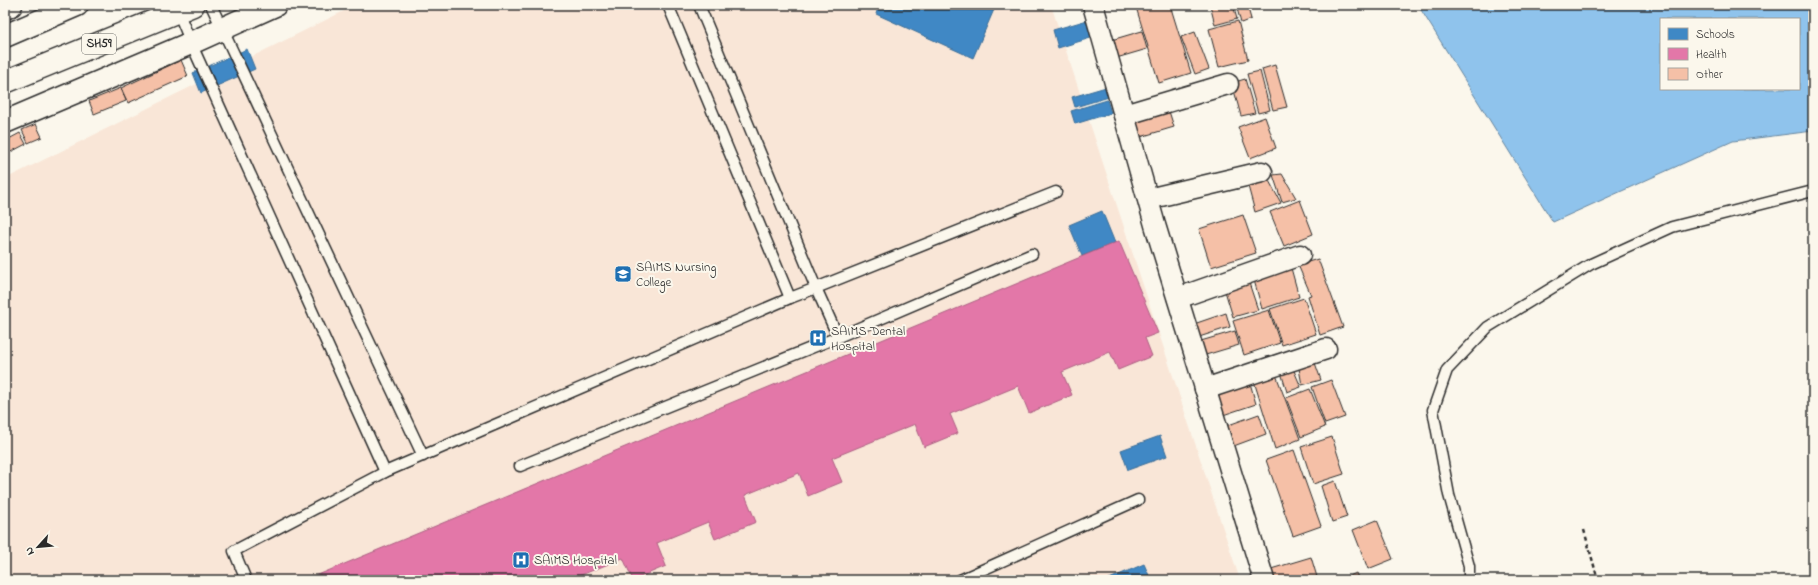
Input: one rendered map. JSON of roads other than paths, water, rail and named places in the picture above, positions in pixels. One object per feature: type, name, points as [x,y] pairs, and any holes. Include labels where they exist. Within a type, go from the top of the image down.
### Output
[{"type":"street","points":[[5,8],[12,5]]},
{"type":"street","points":[[5,36],[77,5]]},
{"type":"street","points":[[5,122],[191,43],[275,5]]},
{"type":"street","points":[[1093,5],[1148,199],[1264,580]]},
{"type":"street","name":"SH59","points":[[5,82],[182,7]]},
{"type":"street","points":[[1124,116],[1228,84]]},
{"type":"street","points":[[1148,199],[1262,172]]},
{"type":"street","points":[[1178,298],[1300,255]]},
{"type":"street","points":[[1206,389],[1326,349]]},
{"type":"lane","points":[[211,5],[423,456]]},
{"type":"lane","points":[[668,5],[790,298]]},
{"type":"lane","points":[[699,5],[816,288],[838,337]]},
{"type":"lane","points":[[182,7],[191,43],[385,472]]},
{"type":"lane","points":[[1469,580],[1469,566],[1449,496],[1433,410],[1447,370],[1488,327],[1591,264],[1672,227],[1813,191]]},
{"type":"lane","points":[[246,580],[234,551],[385,472],[790,298],[1056,192]]},
{"type":"lane","points":[[520,466],[838,337],[1032,254]]},
{"type":"lane","points":[[960,580],[1138,500]]},
{"type":"water","points":[[1418,5],[1813,5],[1813,131],[1733,141],[1553,222]]},
{"type":"place","name":"SAIMS Nursing College","points":[[623,274]]},
{"type":"place","name":"SAIMS Dental Hospital","points":[[818,338]]},
{"type":"place","name":"SAIMS Hospital","points":[[521,560]]}]
